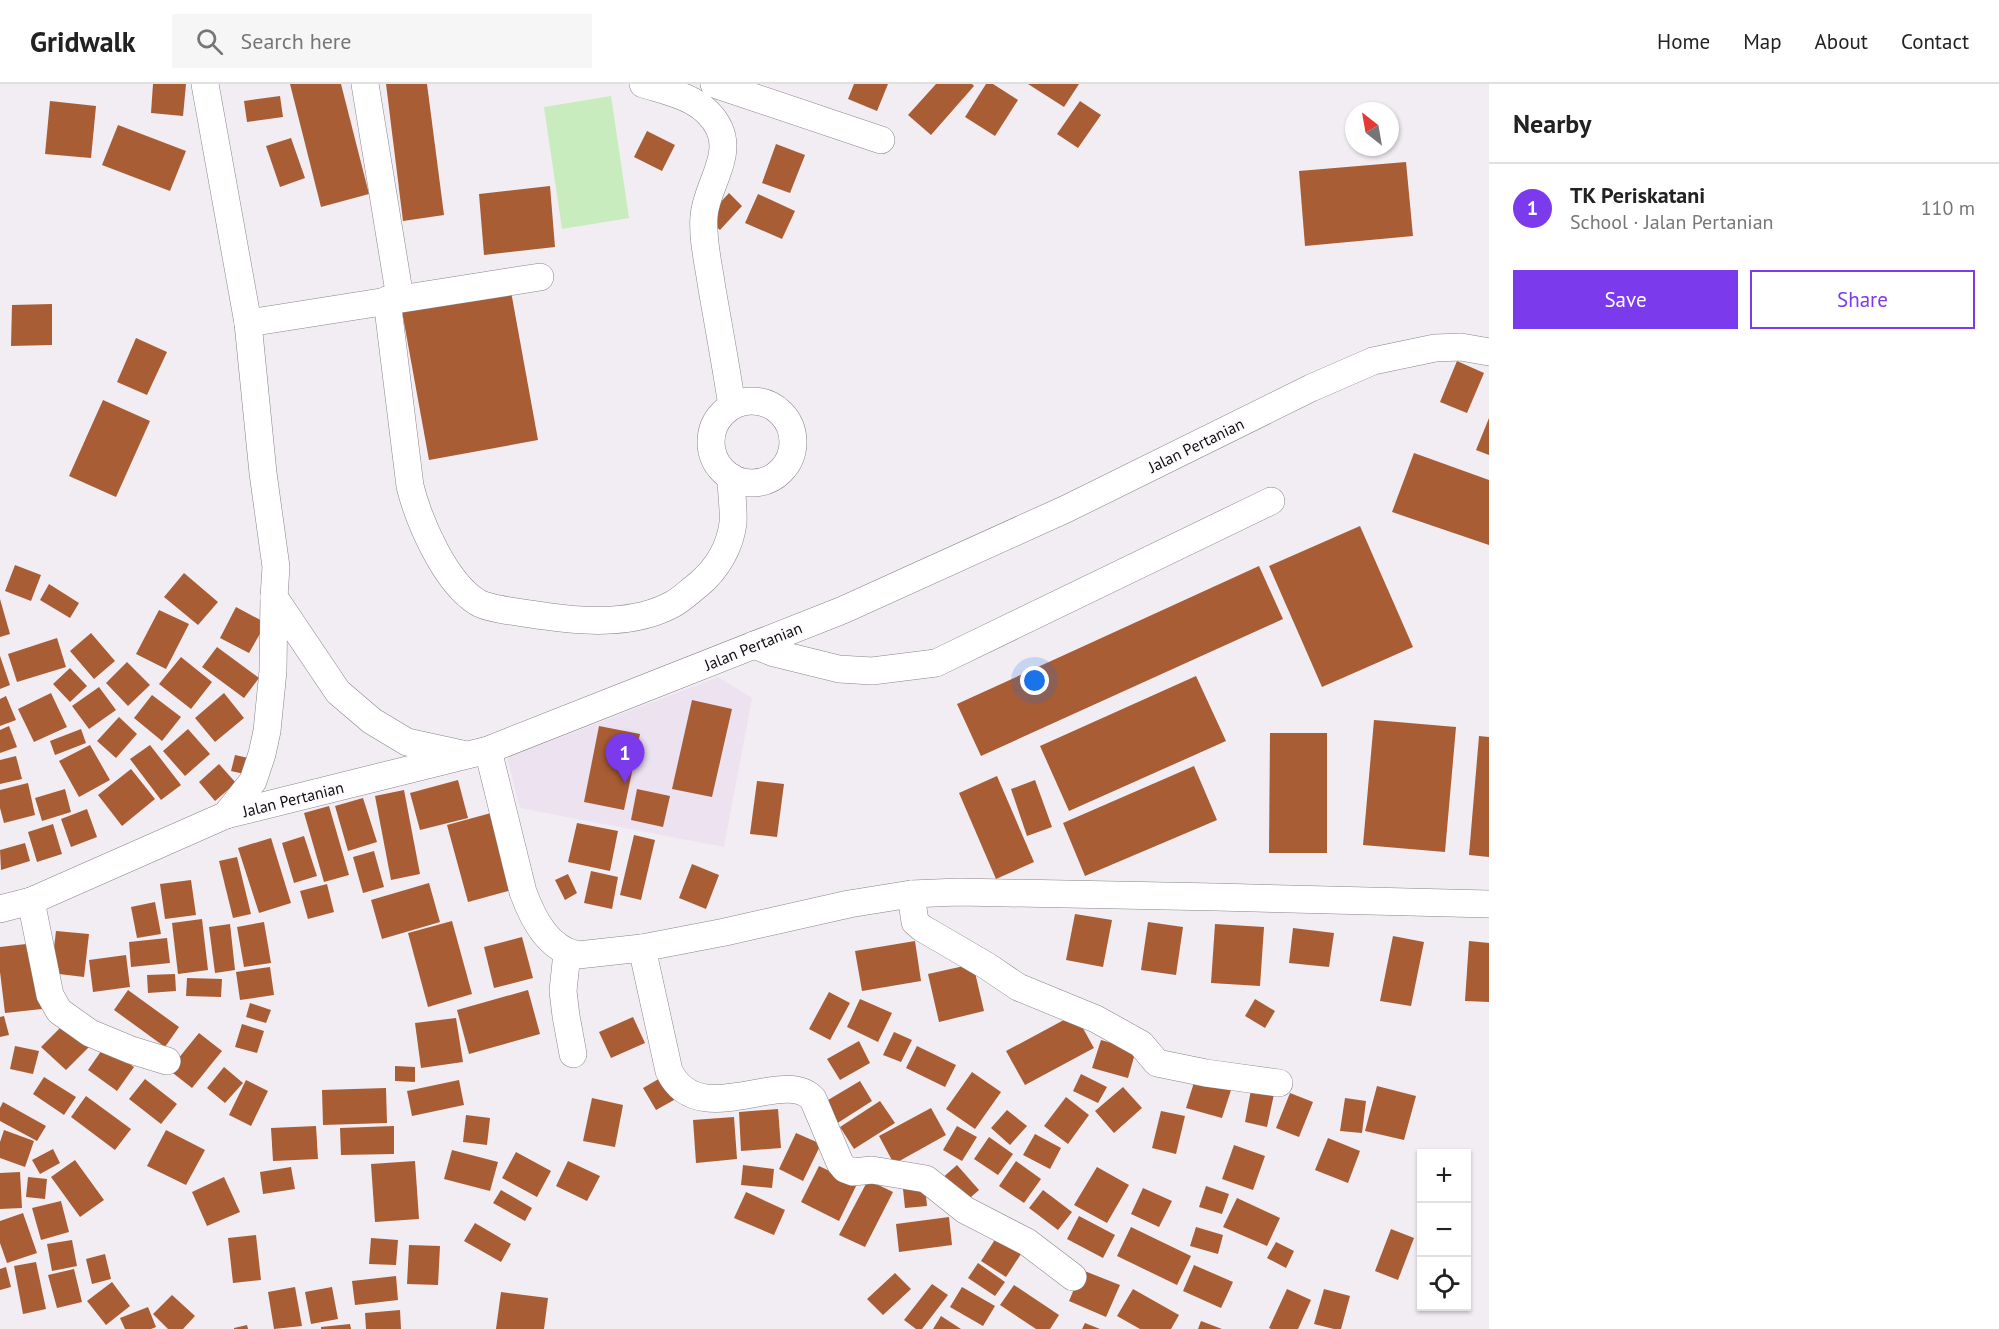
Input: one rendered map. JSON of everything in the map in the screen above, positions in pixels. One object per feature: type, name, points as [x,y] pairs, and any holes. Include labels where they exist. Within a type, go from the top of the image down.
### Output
[{"type":"street","points":[[205,84],[248,323],[263,473],[276,567],[273,671],[270,710],[262,754],[253,781],[226,815]]},
{"type":"street","points":[[365,84],[394,299],[410,486],[416,511],[451,576],[463,591],[479,604],[565,619],[617,620],[638,617],[673,604],[706,578],[725,551],[733,523],[730,477]]},
{"type":"street","points":[[643,84],[689,98],[702,106],[713,118],[724,144],[704,215],[707,256],[732,406]]},
{"type":"street","points":[[719,85],[881,140]]},
{"type":"street","points":[[248,323],[540,277]]},
{"type":"street","name":"Jalan Pertanian","points":[[0,909],[32,901],[226,815],[478,753],[843,610],[1066,509],[1356,368],[1402,354],[1435,348],[1461,347],[1489,352]]},
{"type":"street","points":[[756,401],[768,404],[779,410],[787,420],[792,431],[791,455],[777,475],[766,481],[742,482],[730,477],[720,468],[713,456],[711,442],[714,428],[721,416],[732,406],[756,401]]},
{"type":"street","points":[[754,645],[774,653],[839,669],[872,671],[936,663],[1270,501]]},
{"type":"street","points":[[274,597],[338,692],[372,721],[406,742],[478,753],[523,892],[538,927],[554,944],[567,953],[587,956],[642,948],[849,904],[910,894],[959,892],[1204,896],[1489,904]]},
{"type":"street","points":[[910,894],[915,922],[922,928],[1018,987],[1096,1019],[1141,1044],[1157,1063],[1206,1073],[1279,1083]]},
{"type":"street","points":[[32,901],[50,995],[59,1011],[90,1033],[131,1050],[167,1061]]},
{"type":"street","points":[[642,948],[669,1071],[679,1087],[688,1094],[705,1099],[790,1090],[806,1092],[813,1099],[840,1163],[845,1169],[853,1172],[872,1170],[926,1179],[965,1210],[1027,1242],[1073,1277]]},
{"type":"street","points":[[567,953],[563,991],[573,1054]]},
{"type":"shaded area","points":[[718,677],[752,698],[724,847],[520,808],[507,758]]},
{"type":"green space","points":[[611,96],[629,218],[562,229],[544,107]]},
{"type":"building","points":[[153,84],[186,84],[183,116],[151,113]]},
{"type":"building","points":[[290,84],[341,84],[369,194],[321,207]]},
{"type":"building","points":[[386,84],[427,84],[444,215],[403,221]]},
{"type":"building","points":[[854,84],[888,84],[877,111],[848,99]]},
{"type":"building","points":[[936,84],[972,84],[974,86],[931,135],[908,115]]},
{"type":"building","points":[[986,84],[993,84],[1018,100],[995,136],[965,117]]},
{"type":"building","points":[[1028,84],[1079,84],[1064,107]]},
{"type":"building","points":[[280,96],[283,117],[247,122],[244,101]]},
{"type":"building","points":[[50,101],[96,106],[91,158],[45,154]]},
{"type":"building","points":[[1080,101],[1101,115],[1078,148],[1057,134]]},
{"type":"building","points":[[118,125],[186,151],[170,191],[102,165]]},
{"type":"building","points":[[647,131],[675,145],[662,171],[634,157]]},
{"type":"building","points":[[291,138],[305,178],[280,187],[266,146]]},
{"type":"building","points":[[776,144],[805,155],[790,193],[762,183]]},
{"type":"building","points":[[1406,162],[1413,236],[1305,246],[1299,171]]},
{"type":"building","points":[[550,186],[555,247],[484,255],[479,194]]},
{"type":"building","points":[[729,193],[742,206],[720,230],[706,218]]},
{"type":"building","points":[[758,194],[795,211],[782,239],[745,223]]},
{"type":"building","points":[[510,286],[538,440],[429,460],[401,306]]},
{"type":"building","points":[[52,304],[52,345],[11,346],[12,305]]},
{"type":"building","points":[[136,338],[167,352],[147,395],[117,382]]},
{"type":"building","points":[[1457,361],[1484,373],[1467,413],[1440,402]]},
{"type":"building","points":[[103,400],[150,421],[116,497],[69,476]]},
{"type":"building","points":[[1489,418],[1489,455],[1476,450]]},
{"type":"building","points":[[1414,453],[1489,480],[1489,545],[1392,512]]},
{"type":"building","points":[[1360,526],[1413,647],[1322,687],[1269,566]]},
{"type":"building","points":[[15,565],[41,575],[31,601],[5,591]]},
{"type":"building","points":[[1259,566],[1283,619],[981,756],[957,704]]},
{"type":"building","points":[[184,573],[218,602],[198,625],[164,597]]},
{"type":"building","points":[[49,584],[79,603],[70,618],[40,600]]},
{"type":"building","points":[[0,599],[10,634],[0,637]]},
{"type":"building","points":[[236,607],[266,623],[249,653],[220,638]]},
{"type":"building","points":[[159,610],[189,624],[166,669],[136,654]]},
{"type":"building","points":[[91,633],[115,661],[94,679],[70,651]]},
{"type":"building","points":[[57,638],[66,667],[17,682],[8,654]]},
{"type":"building","points":[[217,647],[259,678],[244,698],[202,667]]},
{"type":"building","points":[[0,656],[10,685],[0,689]]},
{"type":"building","points":[[181,657],[212,682],[191,709],[159,684]]},
{"type":"building","points":[[127,662],[150,685],[128,706],[106,683]]},
{"type":"building","points":[[70,668],[87,686],[70,702],[53,684]]},
{"type":"building","points":[[1196,676],[1226,741],[1069,811],[1040,746]]},
{"type":"building","points":[[99,687],[116,710],[89,729],[72,706]]},
{"type":"building","points":[[51,693],[67,727],[34,742],[18,709]]},
{"type":"building","points":[[224,693],[244,718],[215,742],[195,718]]},
{"type":"building","points":[[152,695],[181,717],[162,741],[134,718]]},
{"type":"building","points":[[6,696],[16,720],[0,726],[0,699]]},
{"type":"building","points":[[692,700],[732,709],[712,797],[672,789]]},
{"type":"building","points":[[119,717],[137,734],[116,758],[97,741]]},
{"type":"building","points":[[1374,720],[1456,727],[1445,852],[1363,845]]},
{"type":"building","points":[[9,726],[17,747],[0,753],[0,730]]},
{"type":"building","points":[[599,726],[640,734],[624,810],[584,802]]},
{"type":"building","points":[[81,729],[86,743],[55,755],[50,741]]},
{"type":"building","points":[[188,729],[210,754],[185,776],[163,751]]},
{"type":"building","points":[[1270,733],[1327,733],[1327,853],[1269,853]]},
{"type":"building","points":[[1479,736],[1489,737],[1489,857],[1469,855]]},
{"type":"building","points":[[90,745],[110,780],[79,797],[59,761]]},
{"type":"building","points":[[150,745],[181,785],[161,800],[130,759]]},
{"type":"building","points":[[235,755],[253,759],[249,775],[231,771]]},
{"type":"building","points":[[16,756],[22,779],[0,784],[0,760]]},
{"type":"building","points":[[219,764],[236,783],[215,801],[199,782]]},
{"type":"building","points":[[1194,766],[1217,820],[1085,876],[1063,823]]},
{"type":"building","points":[[131,769],[155,799],[122,826],[98,795]]},
{"type":"building","points":[[997,776],[1034,862],[996,879],[959,793]]},
{"type":"building","points":[[458,780],[468,818],[420,830],[410,793]]},
{"type":"building","points":[[1035,780],[1052,827],[1027,836],[1011,789]]},
{"type":"building","points":[[757,781],[784,784],[777,837],[750,834]]},
{"type":"building","points":[[28,783],[35,815],[4,823],[0,808],[0,790]]},
{"type":"building","points":[[65,789],[71,812],[42,821],[35,798]]},
{"type":"building","points":[[637,789],[670,796],[663,827],[631,820]]},
{"type":"building","points":[[404,790],[420,874],[391,880],[375,796]]},
{"type":"building","points":[[363,798],[377,842],[348,851],[335,806]]},
{"type":"building","points":[[329,806],[349,875],[324,882],[304,813]]},
{"type":"building","points":[[87,809],[97,837],[71,847],[61,819]]},
{"type":"building","points":[[491,813],[512,890],[468,902],[447,825]]},
{"type":"building","points":[[577,823],[618,831],[610,871],[568,862]]},
{"type":"building","points":[[53,824],[62,854],[37,862],[28,832]]},
{"type":"building","points":[[634,835],[655,840],[641,900],[620,895]]},
{"type":"building","points":[[304,836],[317,876],[294,883],[282,843]]},
{"type":"building","points":[[271,838],[291,903],[259,913],[238,848]]},
{"type":"building","points":[[25,843],[30,861],[1,870],[0,850]]},
{"type":"building","points":[[374,851],[384,887],[363,893],[353,857]]},
{"type":"building","points":[[237,857],[251,914],[233,918],[219,861]]},
{"type":"building","points":[[692,864],[719,875],[706,909],[679,898]]},
{"type":"building","points":[[591,871],[618,877],[612,909],[584,903]]},
{"type":"building","points":[[568,874],[577,893],[565,900],[555,880]]},
{"type":"building","points":[[191,880],[196,915],[165,919],[160,884]]},
{"type":"building","points":[[429,883],[440,922],[382,939],[371,900]]},
{"type":"building","points":[[327,884],[334,912],[308,919],[300,891]]},
{"type":"building","points":[[155,902],[161,934],[137,938],[131,907]]},
{"type":"building","points":[[1075,914],[1112,920],[1103,967],[1066,960]]},
{"type":"building","points":[[202,919],[208,970],[178,974],[172,923]]},
{"type":"building","points":[[452,921],[472,994],[428,1007],[408,933]]},
{"type":"building","points":[[264,922],[271,963],[244,967],[237,927]]},
{"type":"building","points":[[1148,922],[1183,927],[1176,975],[1141,970]]},
{"type":"building","points":[[230,924],[235,970],[215,973],[209,927]]},
{"type":"building","points":[[1215,924],[1264,927],[1260,986],[1211,983]]},
{"type":"building","points":[[1293,928],[1334,933],[1329,967],[1289,963]]},
{"type":"building","points":[[56,931],[89,934],[84,977],[51,973]]},
{"type":"building","points":[[1393,936],[1424,942],[1411,1006],[1380,1001]]},
{"type":"building","points":[[522,937],[533,978],[494,988],[484,947]]},
{"type":"building","points":[[167,938],[170,963],[131,967],[129,942]]},
{"type":"building","points":[[915,941],[921,981],[862,991],[855,951]]},
{"type":"building","points":[[1469,941],[1489,943],[1489,1002],[1465,1001]]},
{"type":"building","points":[[35,943],[42,1009],[5,1013],[0,972],[0,947]]},
{"type":"building","points":[[126,955],[130,987],[93,992],[89,960]]},
{"type":"building","points":[[973,964],[984,1011],[939,1022],[928,974]]},
{"type":"building","points":[[270,967],[274,995],[240,1000],[236,972]]},
{"type":"building","points":[[175,974],[176,991],[148,993],[147,975]]},
{"type":"building","points":[[187,978],[222,979],[221,997],[186,996]]},
{"type":"building","points":[[128,990],[179,1027],[165,1047],[114,1010]]},
{"type":"building","points":[[528,990],[540,1034],[469,1054],[457,1010]]},
{"type":"building","points":[[829,992],[850,1003],[830,1040],[809,1029]]},
{"type":"building","points":[[860,999],[892,1013],[878,1042],[847,1027]]},
{"type":"building","points":[[1255,999],[1275,1011],[1265,1028],[1245,1016]]},
{"type":"building","points":[[250,1003],[271,1010],[266,1023],[246,1017]]},
{"type":"building","points":[[1075,1014],[1094,1048],[1025,1085],[1006,1051]]},
{"type":"building","points":[[4,1016],[9,1035],[0,1037],[0,1017]]},
{"type":"building","points":[[633,1017],[645,1043],[611,1058],[599,1032]]},
{"type":"building","points":[[456,1018],[463,1062],[421,1068],[415,1023]]},
{"type":"building","points":[[64,1024],[89,1047],[66,1070],[41,1047]]},
{"type":"building","points":[[242,1024],[264,1031],[257,1053],[235,1047]]},
{"type":"building","points":[[894,1032],[912,1040],[901,1062],[883,1055]]},
{"type":"building","points":[[199,1033],[222,1051],[192,1088],[169,1070]]},
{"type":"building","points":[[1101,1040],[1136,1050],[1128,1078],[1092,1068]]},
{"type":"building","points":[[859,1041],[870,1063],[840,1080],[827,1059]]},
{"type":"building","points":[[15,1046],[39,1051],[33,1074],[10,1069]]},
{"type":"building","points":[[917,1046],[956,1065],[945,1087],[906,1068]]},
{"type":"building","points":[[104,1047],[134,1067],[117,1091],[88,1070]]},
{"type":"building","points":[[395,1066],[415,1067],[415,1082],[395,1081]]},
{"type":"building","points":[[224,1067],[243,1083],[225,1103],[207,1088]]},
{"type":"building","points":[[972,1072],[1001,1092],[975,1129],[946,1109]]},
{"type":"building","points":[[1081,1074],[1107,1087],[1098,1103],[1073,1091]]},
{"type":"building","points":[[1196,1076],[1232,1087],[1222,1118],[1186,1108]]},
{"type":"building","points":[[44,1077],[76,1097],[64,1115],[33,1094]]},
{"type":"building","points":[[662,1077],[674,1100],[656,1110],[643,1088]]},
{"type":"building","points":[[145,1079],[177,1104],[161,1124],[129,1099]]},
{"type":"building","points":[[246,1080],[268,1091],[251,1126],[229,1115]]},
{"type":"building","points":[[459,1080],[464,1105],[412,1116],[407,1091]]},
{"type":"building","points":[[860,1081],[872,1101],[836,1124],[823,1103]]},
{"type":"building","points":[[1377,1086],[1416,1096],[1404,1140],[1365,1131]]},
{"type":"building","points":[[1123,1087],[1142,1108],[1114,1133],[1095,1111]]},
{"type":"building","points":[[386,1088],[387,1123],[323,1125],[322,1090]]},
{"type":"building","points":[[1251,1090],[1274,1094],[1267,1127],[1245,1122]]},
{"type":"building","points":[[1290,1093],[1313,1102],[1299,1137],[1276,1128]]},
{"type":"building","points":[[86,1096],[131,1129],[115,1150],[71,1117]]},
{"type":"building","points":[[1066,1097],[1089,1115],[1068,1144],[1044,1126]]},
{"type":"building","points":[[592,1098],[623,1105],[615,1147],[583,1141]]},
{"type":"building","points":[[1345,1098],[1366,1101],[1362,1133],[1340,1131]]},
{"type":"building","points":[[880,1101],[895,1123],[854,1149],[840,1127]]},
{"type":"building","points":[[3,1102],[46,1126],[37,1141],[0,1121],[0,1108]]},
{"type":"building","points":[[931,1108],[946,1135],[894,1164],[879,1136]]},
{"type":"building","points":[[778,1109],[781,1148],[741,1151],[739,1112]]},
{"type":"building","points":[[1007,1110],[1027,1126],[1010,1145],[991,1128]]},
{"type":"building","points":[[1161,1111],[1185,1116],[1176,1154],[1152,1148]]},
{"type":"building","points":[[466,1115],[490,1118],[487,1145],[463,1142]]},
{"type":"building","points":[[734,1117],[737,1159],[696,1163],[693,1120]]},
{"type":"building","points":[[316,1126],[318,1159],[273,1161],[271,1128]]},
{"type":"building","points":[[394,1126],[394,1154],[341,1155],[340,1128]]},
{"type":"building","points":[[957,1126],[977,1137],[962,1161],[943,1150]]},
{"type":"building","points":[[4,1130],[34,1141],[25,1167],[0,1158],[0,1142]]},
{"type":"building","points":[[166,1130],[205,1150],[186,1185],[147,1166]]},
{"type":"building","points":[[796,1133],[821,1144],[803,1181],[779,1169]]},
{"type":"building","points":[[1035,1134],[1061,1148],[1050,1169],[1023,1155]]},
{"type":"building","points":[[989,1137],[1013,1154],[998,1175],[974,1159]]},
{"type":"building","points":[[1328,1138],[1360,1151],[1348,1183],[1315,1170]]},
{"type":"building","points":[[1234,1145],[1265,1156],[1253,1190],[1222,1179]]},
{"type":"building","points":[[53,1149],[60,1163],[40,1174],[32,1160]]},
{"type":"building","points":[[452,1150],[498,1162],[490,1191],[444,1179]]},
{"type":"building","points":[[516,1152],[551,1171],[537,1197],[502,1178]]},
{"type":"building","points":[[75,1160],[104,1200],[80,1217],[51,1177]]},
{"type":"building","points":[[415,1161],[419,1219],[375,1222],[371,1164]]},
{"type":"building","points":[[568,1161],[600,1176],[587,1201],[556,1186]]},
{"type":"building","points":[[1016,1161],[1041,1179],[1024,1203],[999,1186]]},
{"type":"building","points":[[743,1165],[774,1169],[772,1188],[741,1185]]},
{"type":"building","points":[[957,1165],[979,1190],[962,1205],[940,1180]]},
{"type":"building","points":[[819,1166],[857,1184],[839,1221],[801,1202]]},
{"type":"building","points":[[291,1167],[295,1189],[263,1194],[260,1172]]},
{"type":"building","points":[[1097,1167],[1129,1185],[1107,1223],[1074,1205]]},
{"type":"building","points":[[20,1172],[22,1208],[0,1209],[0,1173]]},
{"type":"building","points":[[28,1177],[47,1179],[45,1199],[26,1197]]},
{"type":"building","points":[[224,1177],[240,1212],[207,1226],[192,1192]]},
{"type":"building","points":[[868,1180],[893,1192],[865,1247],[839,1235]]},
{"type":"building","points":[[1206,1186],[1229,1194],[1222,1214],[1199,1207]]},
{"type":"building","points":[[925,1187],[927,1206],[905,1208],[903,1189]]},
{"type":"building","points":[[1143,1188],[1172,1201],[1159,1227],[1131,1214]]},
{"type":"building","points":[[501,1190],[532,1208],[525,1221],[493,1203]]},
{"type":"building","points":[[1043,1190],[1072,1212],[1058,1230],[1029,1208]]},
{"type":"building","points":[[746,1192],[785,1210],[774,1235],[734,1218]]},
{"type":"building","points":[[1237,1198],[1280,1218],[1267,1246],[1223,1227]]},
{"type":"building","points":[[61,1201],[69,1232],[41,1240],[32,1208]]},
{"type":"building","points":[[23,1213],[37,1253],[7,1263],[0,1243],[0,1221]]},
{"type":"building","points":[[1079,1216],[1115,1235],[1103,1258],[1067,1239]]},
{"type":"building","points":[[949,1217],[952,1245],[899,1252],[896,1224]]},
{"type":"building","points":[[475,1223],[511,1244],[501,1262],[464,1241]]},
{"type":"building","points":[[1131,1227],[1191,1256],[1177,1285],[1117,1256]]},
{"type":"building","points":[[1196,1227],[1223,1235],[1218,1254],[1190,1246]]},
{"type":"building","points":[[1391,1229],[1414,1238],[1398,1280],[1375,1271]]},
{"type":"building","points":[[256,1235],[261,1280],[233,1283],[228,1238]]},
{"type":"building","points":[[371,1238],[398,1240],[396,1265],[369,1264]]},
{"type":"building","points":[[996,1238],[1021,1254],[1006,1277],[981,1261]]},
{"type":"building","points":[[72,1240],[77,1266],[52,1271],[47,1244]]},
{"type":"building","points":[[1276,1242],[1294,1251],[1286,1268],[1267,1258]]},
{"type":"building","points":[[409,1245],[440,1246],[438,1285],[407,1284]]},
{"type":"building","points":[[105,1254],[111,1279],[92,1284],[86,1259]]},
{"type":"building","points":[[36,1262],[46,1309],[23,1314],[14,1266]]},
{"type":"building","points":[[978,1263],[1005,1282],[995,1296],[968,1278]]},
{"type":"building","points":[[1194,1265],[1233,1282],[1221,1308],[1183,1291]]},
{"type":"building","points":[[6,1267],[11,1287],[0,1290],[0,1269]]},
{"type":"building","points":[[74,1269],[82,1302],[57,1308],[48,1275]]},
{"type":"building","points":[[1082,1270],[1120,1285],[1106,1317],[1069,1301]]},
{"type":"building","points":[[895,1273],[911,1289],[883,1315],[867,1299]]},
{"type":"building","points":[[396,1276],[398,1300],[355,1305],[352,1281]]},
{"type":"building","points":[[112,1282],[130,1306],[106,1325],[87,1301]]},
{"type":"building","points":[[932,1284],[948,1295],[922,1329],[916,1329],[904,1320]]},
{"type":"building","points":[[1014,1285],[1059,1315],[1050,1329],[1036,1329],[1000,1305]]},
{"type":"building","points":[[295,1287],[302,1326],[274,1329],[268,1292]]},
{"type":"building","points":[[332,1287],[338,1319],[311,1324],[305,1292]]},
{"type":"building","points":[[962,1287],[995,1306],[983,1326],[950,1307]]},
{"type":"building","points":[[1133,1289],[1179,1315],[1171,1329],[1140,1329],[1117,1316]]},
{"type":"building","points":[[1287,1289],[1311,1300],[1298,1329],[1271,1329],[1269,1328]]},
{"type":"building","points":[[1324,1289],[1350,1296],[1341,1329],[1314,1324]]},
{"type":"building","points":[[501,1292],[548,1298],[544,1329],[496,1329]]},
{"type":"building","points":[[172,1295],[195,1316],[183,1329],[168,1329],[153,1314]]},
{"type":"building","points":[[148,1307],[156,1327],[125,1329],[120,1318]]},
{"type":"building","points":[[400,1310],[401,1329],[366,1329],[365,1313]]},
{"type":"building","points":[[941,1316],[961,1329],[933,1329]]},
{"type":"building","points":[[1201,1321],[1222,1329],[1198,1329]]},
{"type":"building","points":[[1085,1323],[1100,1329],[1082,1329]]},
{"type":"building","points":[[350,1324],[351,1329],[321,1329],[321,1327]]},
{"type":"building","points":[[247,1325],[248,1329],[234,1329],[234,1328]]},
{"type":"place","name":"TK Periskatani","points":[[625,783]]}]
